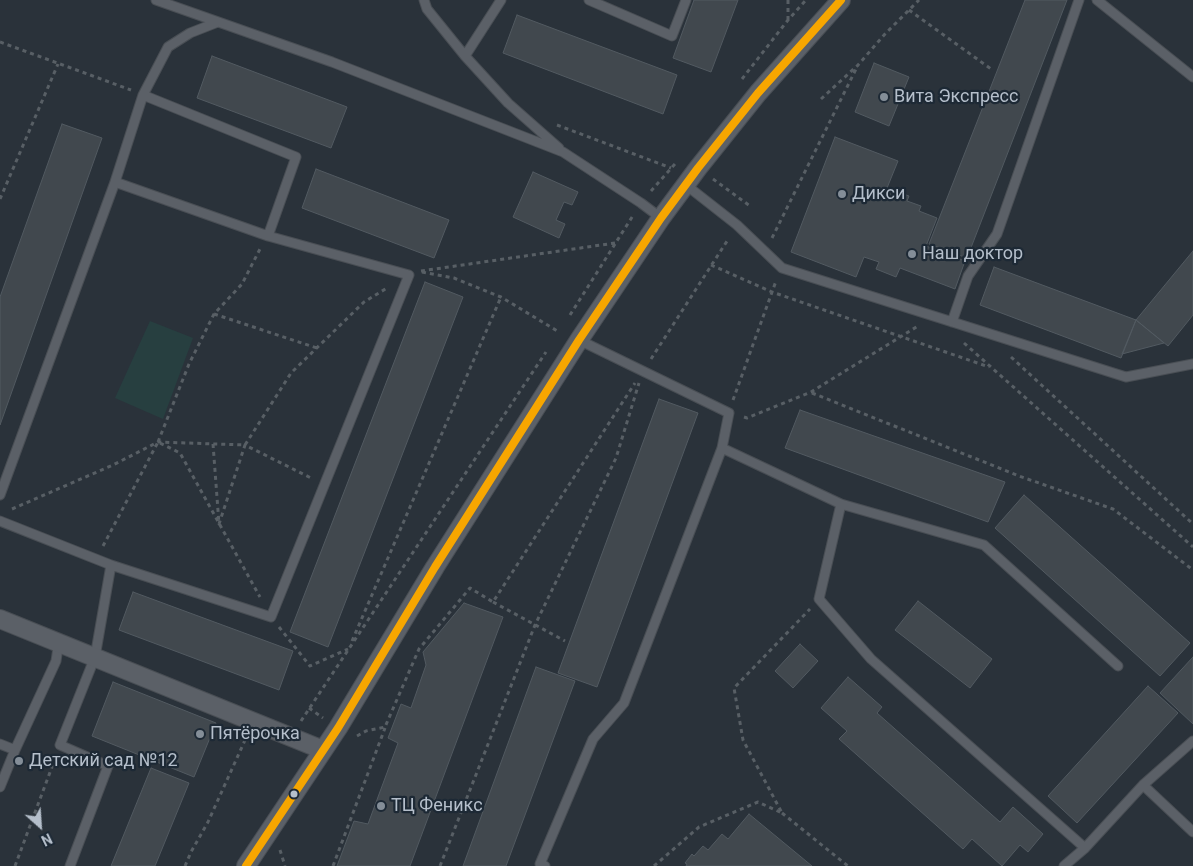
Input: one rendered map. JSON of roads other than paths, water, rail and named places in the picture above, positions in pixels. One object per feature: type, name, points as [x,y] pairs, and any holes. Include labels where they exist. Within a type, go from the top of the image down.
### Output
[{"type":"street","points":[[251,864],[435,567],[579,340],[661,218],[758,93],[841,0]]},
{"type":"street","points":[[0,618],[323,750]]},
{"type":"lane","points":[[156,0],[332,62],[562,152]]},
{"type":"lane","points":[[424,0],[428,9],[465,56],[508,102],[562,152],[661,218]]},
{"type":"lane","points":[[465,56],[501,0]]},
{"type":"lane","points":[[589,0],[672,36],[686,0]]},
{"type":"lane","points":[[952,322],[968,276],[997,234],[1079,0]]},
{"type":"lane","points":[[1097,0],[1193,77]]},
{"type":"lane","points":[[0,495],[115,182],[143,95],[168,47],[190,33],[218,22]]},
{"type":"lane","points":[[143,95],[296,157],[268,236]]},
{"type":"lane","points":[[0,522],[96,560],[270,617],[409,275],[268,236],[115,182]]},
{"type":"lane","points":[[686,185],[737,225],[782,268],[1126,377],[1193,364]]},
{"type":"lane","points":[[545,866],[540,864],[594,739],[624,703],[722,448],[729,413],[579,340]]},
{"type":"lane","points":[[722,448],[842,504],[984,545],[1118,666]]},
{"type":"lane","points":[[842,504],[819,599],[871,659],[1085,848]]},
{"type":"lane","points":[[70,866],[108,766],[60,745],[95,657],[111,565]]},
{"type":"lane","points":[[0,787],[56,661],[59,642]]},
{"type":"lane","points":[[1064,866],[1085,848],[1143,785],[1193,741]]},
{"type":"lane","points":[[0,744],[15,750]]},
{"type":"lane","points":[[1143,785],[1193,832]]},
{"type":"place","name":"Вита Экспресс","points":[[884,97]]},
{"type":"place","name":"Дикси","points":[[842,194]]},
{"type":"place","name":"Наш доктор","points":[[912,254]]},
{"type":"place","name":"Пятёрочка","points":[[200,734]]},
{"type":"place","name":"Детский сад №12","points":[[19,761]]},
{"type":"place","name":"ТЦ Феникс","points":[[381,806]]}]
